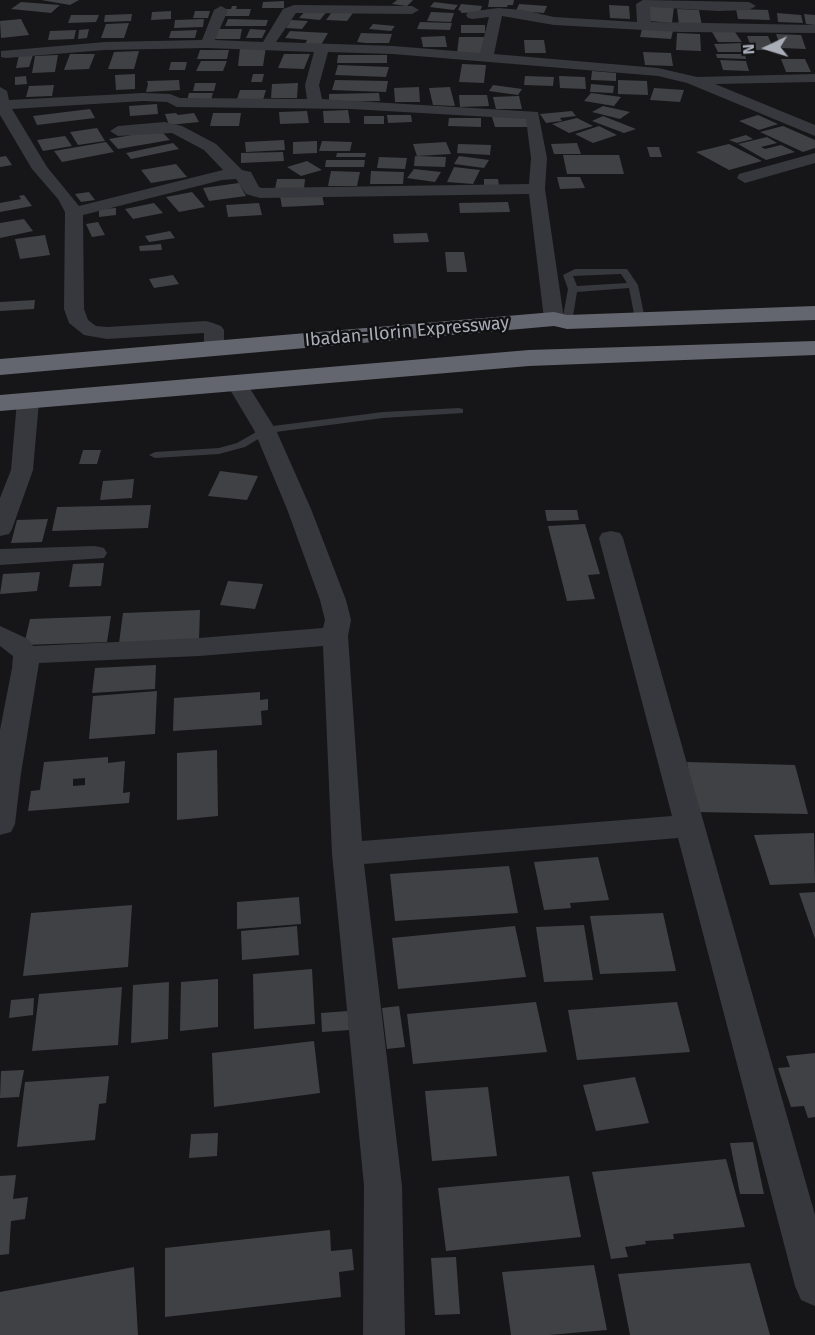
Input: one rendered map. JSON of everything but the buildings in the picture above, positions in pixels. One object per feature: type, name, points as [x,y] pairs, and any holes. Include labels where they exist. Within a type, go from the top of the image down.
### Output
[{"type":"highway","name":"Ibadan-Ilorin Expressway","points":[[0,367],[561,320],[815,313]]},
{"type":"highway","name":"Ibadan-Ilorin Expressway","points":[[0,404],[529,358],[815,348]]},
{"type":"street","points":[[644,25],[643,4],[647,3],[718,8],[749,6]]},
{"type":"street","points":[[393,51],[416,5]]},
{"type":"street","points":[[267,46],[288,12],[294,9],[416,5]]},
{"type":"street","points":[[207,44],[221,10]]},
{"type":"street","points":[[486,59],[493,22],[498,12]]},
{"type":"street","points":[[473,15],[498,12],[523,14],[554,26],[644,25],[680,28],[815,29]]},
{"type":"street","points":[[214,349],[214,330],[206,327],[107,333],[91,331],[79,323],[74,309],[74,212],[65,197],[40,169],[1,95],[7,64],[3,51],[207,44],[322,47],[486,59],[551,57],[658,72],[692,80],[815,131]]},
{"type":"street","points":[[315,105],[312,85],[322,47]]},
{"type":"street","points":[[692,80],[815,78]]},
{"type":"street","points":[[1,95],[170,98],[177,102],[351,104],[533,115],[539,158],[537,189],[561,320]]},
{"type":"street","points":[[118,131],[165,127],[176,129],[210,147],[236,174]]},
{"type":"street","points":[[0,135],[20,132]]},
{"type":"street","points":[[745,178],[815,158]]},
{"type":"street","points":[[74,212],[222,175],[236,174],[245,176],[252,190],[260,193],[537,189]]},
{"type":"street","points":[[237,383],[265,430],[299,509],[333,600],[338,620],[335,636],[347,854],[383,1186],[384,1335]]},
{"type":"street","points":[[0,530],[22,470],[28,401]]},
{"type":"street","points":[[611,538],[815,1286]]},
{"type":"street","points":[[0,557],[95,553]]},
{"type":"street","points":[[0,635],[19,645],[27,655]]},
{"type":"street","points":[[27,655],[199,647],[335,636]]},
{"type":"street","points":[[0,824],[6,773],[9,710],[27,655]]},
{"type":"street","points":[[347,854],[690,826]]},
{"type":"lane","points":[[561,320],[573,289],[568,275],[575,272],[624,271],[633,285],[640,319]]},
{"type":"lane","points":[[573,289],[633,285]]},
{"type":"lane","points":[[155,455],[219,451],[241,445],[265,430],[383,415],[459,411]]}]
